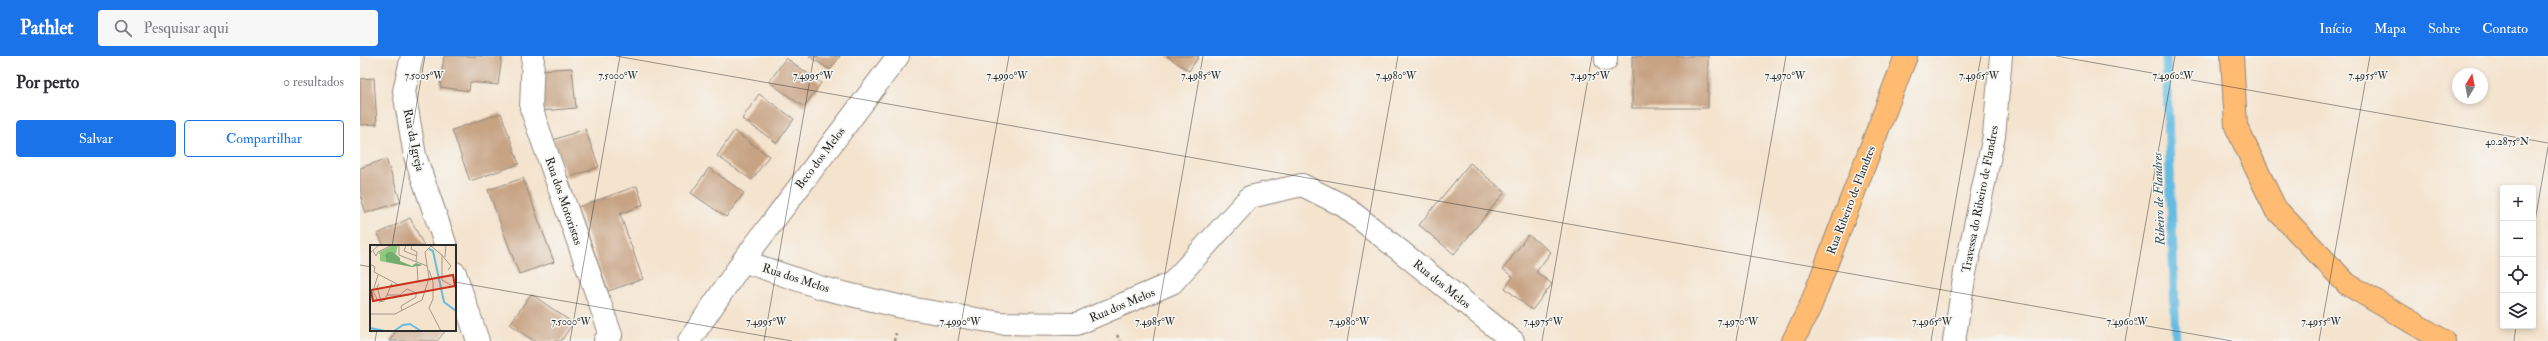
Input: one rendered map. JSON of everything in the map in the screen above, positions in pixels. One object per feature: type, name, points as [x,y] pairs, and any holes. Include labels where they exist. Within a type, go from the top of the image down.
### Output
[{"type":"main road","name":"Rua Ribeiro de Flandres","points":[[1793,341],[1812,300],[1906,56]]},
{"type":"main road","points":[[2232,56],[2236,126],[2275,208],[2347,284],[2444,341]]},
{"type":"street","name":"Rua da Igreja","points":[[412,56],[404,91],[415,156],[446,245]]},
{"type":"street","name":"Rua dos Motoristas","points":[[533,56],[531,108],[611,335],[605,341]]},
{"type":"street","name":"Beco dos Melos","points":[[743,261],[898,56]]},
{"type":"street","name":"Travessa do Ribeiro de Flandres","points":[[1954,341],[1965,273],[1994,136],[2001,56]]},
{"type":"street","name":"Rua dos Melos","points":[[743,261],[822,288],[902,308],[1001,324],[1077,324],[1172,283],[1250,197],[1302,185],[1344,206],[1513,341]]},
{"type":"street","points":[[689,341],[743,261]]},
{"type":"street","points":[[456,276],[478,341]]},
{"type":"building","points":[[444,56],[502,56],[498,85],[470,82],[469,91],[440,87]]},
{"type":"building","points":[[809,56],[840,56],[830,70]]},
{"type":"building","points":[[1167,56],[1199,56],[1189,71]]},
{"type":"building","points":[[1632,56],[1708,56],[1708,108],[1632,108]]},
{"type":"building","points":[[786,58],[821,83],[804,107],[769,82]]},
{"type":"building","points":[[572,68],[576,108],[541,111],[538,70]]},
{"type":"building","points":[[374,78],[377,124],[360,125],[360,79]]},
{"type":"building","points":[[759,94],[794,119],[777,143],[742,119]]},
{"type":"building","points":[[501,113],[519,164],[470,181],[452,130]]},
{"type":"building","points":[[585,129],[599,167],[567,178],[553,140]]},
{"type":"building","points":[[734,131],[769,156],[752,180],[717,156]]},
{"type":"building","points":[[386,159],[401,202],[366,213],[360,195],[360,168]]},
{"type":"building","points":[[1470,163],[1505,192],[1454,254],[1419,225]]},
{"type":"building","points":[[709,168],[744,193],[726,217],[691,193]]},
{"type":"building","points":[[523,178],[554,262],[519,274],[488,190]]},
{"type":"building","points":[[637,186],[643,205],[620,214],[643,279],[608,291],[578,207]]},
{"type":"building","points":[[410,218],[424,245],[384,245],[378,234]]},
{"type":"building","points":[[1528,235],[1551,252],[1536,272],[1552,284],[1532,310],[1505,288],[1513,277],[1503,269]]},
{"type":"building","points":[[531,294],[573,323],[561,341],[534,341],[510,324]]},
{"type":"building","points":[[396,331],[445,331],[437,341],[389,341]]},
{"type":"waterway","name":"Ribeiro de Flandres","points":[[2166,56],[2176,341]]}]
